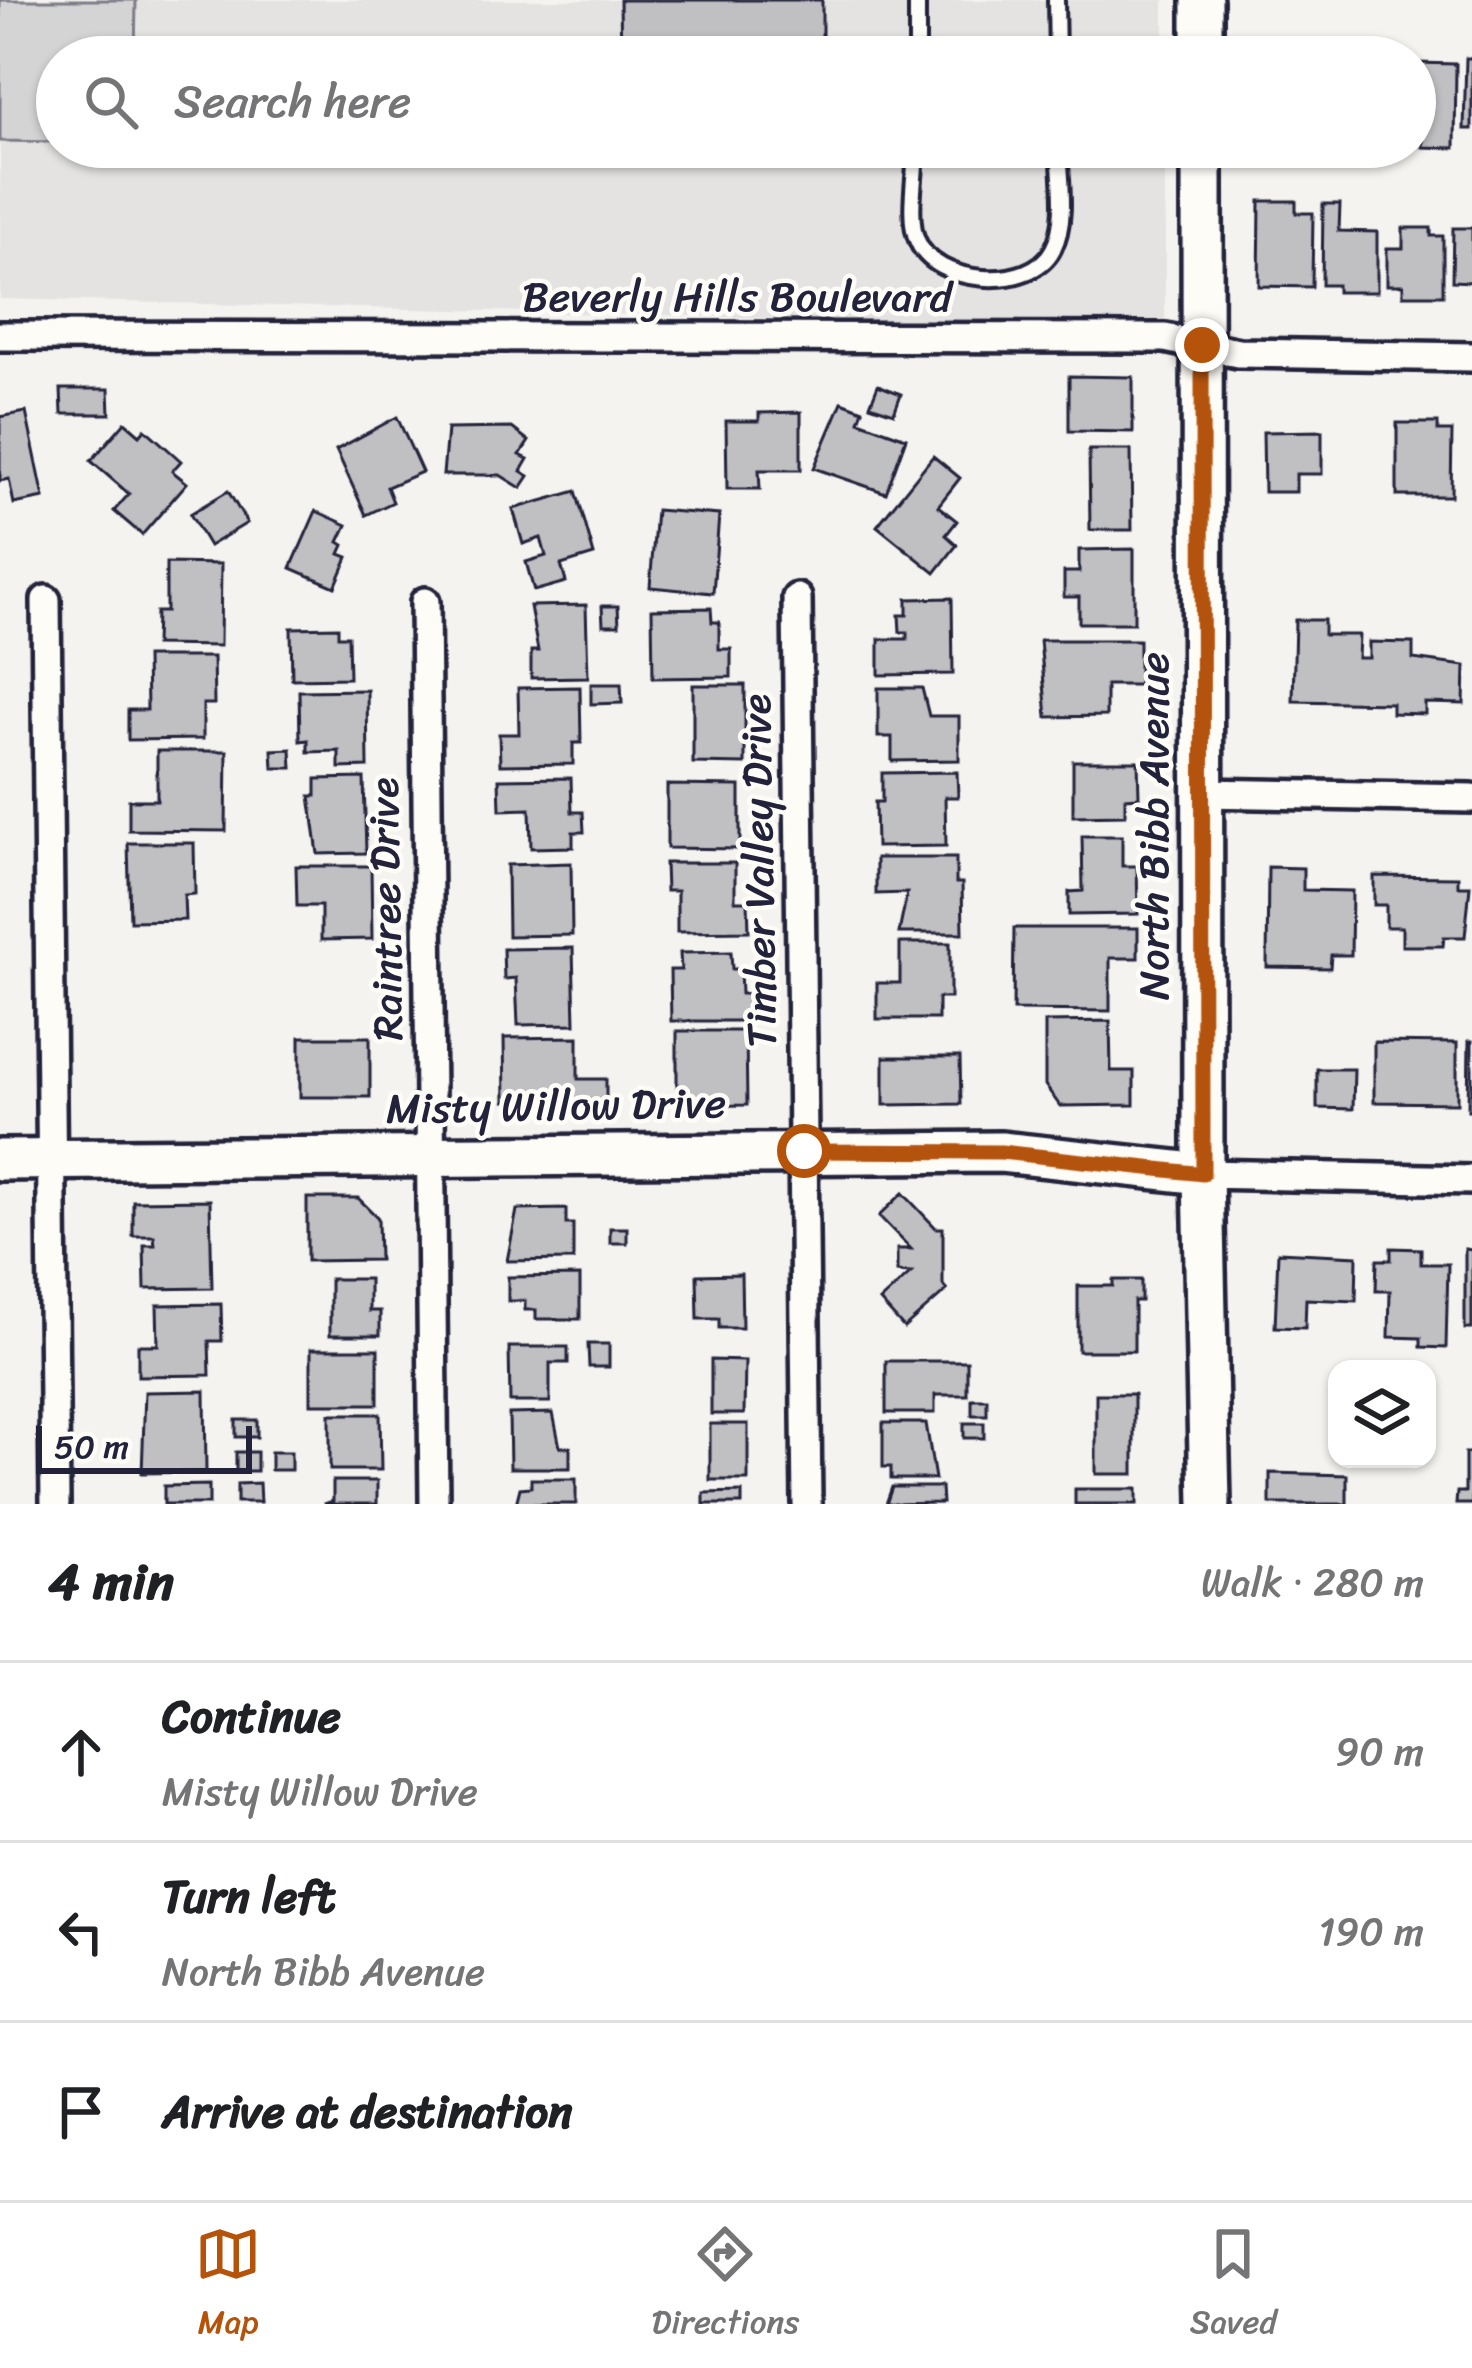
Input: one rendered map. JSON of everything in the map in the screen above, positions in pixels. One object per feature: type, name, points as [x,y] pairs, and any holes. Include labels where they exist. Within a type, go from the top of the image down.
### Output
[{"type":"main road","points":[[1202,0],[1202,36]]},
{"type":"main road","name":"North Bibb Avenue","points":[[1202,168],[1203,1174],[1210,1504]]},
{"type":"main road","name":"Misty Willow Drive","points":[[0,1160],[1001,1152],[1203,1174]]},
{"type":"street","name":"Beverly Hills Boulevard","points":[[0,336],[1165,338],[1238,353],[1472,357]]},
{"type":"street","name":"Timber Valley Drive","points":[[797,598],[807,1504]]},
{"type":"street","points":[[46,600],[55,1504]]},
{"type":"street","name":"Raintree Drive","points":[[425,602],[434,1504]]},
{"type":"street","points":[[1202,793],[1472,798]]},
{"type":"street","name":"Misty Willow Drive","points":[[1203,1174],[1472,1180]]},
{"type":"lane","points":[[917,0],[917,36]]},
{"type":"lane","points":[[1056,0],[1057,36]]},
{"type":"lane","points":[[916,168],[915,238],[928,259],[973,277],[1026,272],[1052,254],[1060,225],[1059,168]]},
{"type":"shaded area","points":[[0,0],[1164,0],[1164,36],[36,36],[36,168],[1165,168],[1165,338],[894,321],[0,299]]},
{"type":"shaded area","points":[[0,0],[136,0],[135,36],[36,36],[36,142],[0,141]]},
{"type":"building","points":[[620,0],[822,0],[822,36],[621,36]]},
{"type":"building","points":[[1466,58],[1472,58],[1472,129],[1464,129]]},
{"type":"building","points":[[1436,64],[1456,64],[1455,148],[1436,147]]},
{"type":"building","points":[[1260,201],[1296,201],[1296,213],[1313,213],[1312,287],[1259,286]]},
{"type":"building","points":[[1323,204],[1340,204],[1339,231],[1377,232],[1377,292],[1337,292],[1337,285],[1322,285]]},
{"type":"building","points":[[1403,228],[1431,228],[1431,236],[1443,236],[1443,295],[1403,295],[1403,285],[1387,285],[1387,248],[1403,248]]},
{"type":"building","points":[[1453,228],[1472,228],[1472,282],[1452,281]]},
{"type":"building","points":[[1069,376],[1133,377],[1133,432],[1069,431]]},
{"type":"building","points":[[878,385],[901,394],[894,413],[870,405]]},
{"type":"building","points":[[61,389],[109,389],[110,414],[62,414]]},
{"type":"building","points":[[842,402],[863,410],[859,421],[906,438],[886,493],[814,468]]},
{"type":"building","points":[[26,412],[44,498],[14,504],[9,479],[0,481],[0,417]]},
{"type":"building","points":[[801,412],[801,470],[759,470],[760,489],[727,489],[726,421],[759,421],[759,413]]},
{"type":"building","points":[[397,417],[422,472],[387,487],[393,502],[366,515],[336,450]]},
{"type":"building","points":[[125,422],[140,435],[145,429],[181,461],[172,471],[187,483],[142,535],[114,511],[129,494],[91,461]]},
{"type":"building","points":[[1397,423],[1438,423],[1438,431],[1452,431],[1451,496],[1397,496]]},
{"type":"building","points":[[512,428],[529,441],[520,455],[528,459],[521,471],[529,476],[521,488],[500,475],[443,475],[447,429]]},
{"type":"building","points":[[1322,431],[1322,474],[1296,474],[1296,492],[1264,492],[1263,432]]},
{"type":"building","points":[[1089,450],[1131,450],[1132,530],[1090,530]]},
{"type":"building","points":[[933,456],[960,478],[938,506],[957,521],[946,535],[957,545],[935,573],[877,526]]},
{"type":"building","points":[[228,491],[247,523],[209,546],[190,514]]},
{"type":"building","points":[[576,491],[594,555],[561,565],[566,582],[534,591],[526,562],[546,556],[541,538],[523,544],[513,509]]},
{"type":"building","points":[[656,510],[719,515],[713,593],[650,587]]},
{"type":"building","points":[[316,511],[347,525],[339,542],[344,545],[340,554],[348,557],[335,587],[291,568]]},
{"type":"building","points":[[1134,549],[1134,623],[1079,623],[1079,597],[1064,597],[1064,572],[1079,572],[1079,550]]},
{"type":"building","points":[[166,563],[221,564],[220,646],[155,645],[156,612],[166,612]]},
{"type":"building","points":[[952,598],[953,674],[879,675],[879,639],[907,639],[907,632],[900,632],[899,615],[907,615],[907,599]]},
{"type":"building","points":[[586,605],[588,677],[531,678],[531,651],[538,651],[530,606]]},
{"type":"building","points":[[602,606],[618,606],[619,625],[603,625]]},
{"type":"building","points":[[711,608],[712,622],[719,622],[719,649],[731,649],[731,677],[653,678],[652,609]]},
{"type":"building","points":[[1295,620],[1324,620],[1324,635],[1359,635],[1358,658],[1369,658],[1369,642],[1413,643],[1413,659],[1465,666],[1464,704],[1425,703],[1425,714],[1392,713],[1392,703],[1293,701]]},
{"type":"building","points":[[338,627],[338,636],[348,636],[349,678],[292,679],[291,628]]},
{"type":"building","points":[[1040,640],[1139,640],[1139,685],[1106,685],[1106,716],[1047,717]]},
{"type":"building","points":[[146,657],[213,657],[214,704],[203,704],[203,739],[128,740],[128,710],[147,710]]},
{"type":"building","points":[[591,684],[621,684],[622,703],[591,704]]},
{"type":"building","points":[[693,685],[745,685],[745,764],[693,763]]},
{"type":"building","points":[[580,687],[581,743],[573,743],[573,764],[500,765],[499,734],[519,734],[518,688]]},
{"type":"building","points":[[878,688],[922,688],[929,716],[959,716],[959,760],[892,761],[892,737],[878,737]]},
{"type":"building","points":[[367,690],[368,767],[339,768],[339,751],[308,752],[308,740],[300,741],[299,691]]},
{"type":"building","points":[[291,749],[292,768],[273,768],[272,750]]},
{"type":"building","points":[[157,751],[227,751],[226,831],[129,830],[129,800],[157,800]]},
{"type":"building","points":[[1073,761],[1138,761],[1139,797],[1125,798],[1125,815],[1073,816]]},
{"type":"building","points":[[957,772],[958,797],[945,797],[946,846],[876,847],[875,802],[882,802],[882,773]]},
{"type":"building","points":[[364,778],[366,853],[318,854],[310,796],[316,796],[316,779]]},
{"type":"building","points":[[571,778],[572,812],[583,812],[584,832],[573,832],[573,847],[531,848],[530,809],[500,810],[499,779]]},
{"type":"building","points":[[667,785],[740,786],[740,849],[667,848]]},
{"type":"building","points":[[1082,836],[1122,836],[1122,866],[1137,866],[1138,914],[1069,915],[1069,892],[1083,891]]},
{"type":"building","points":[[128,843],[194,843],[195,894],[184,895],[185,920],[130,921]]},
{"type":"building","points":[[876,858],[956,858],[956,883],[962,883],[963,933],[899,933],[907,893],[876,894]]},
{"type":"building","points":[[571,863],[572,935],[508,936],[507,865]]},
{"type":"building","points":[[665,863],[735,863],[735,901],[748,901],[749,931],[677,932],[677,891],[666,891]]},
{"type":"building","points":[[296,866],[371,866],[372,939],[321,940],[321,906],[297,906]]},
{"type":"building","points":[[1268,867],[1303,868],[1303,890],[1352,891],[1351,955],[1331,955],[1330,968],[1267,967]]},
{"type":"building","points":[[1374,876],[1458,877],[1458,886],[1470,886],[1465,937],[1444,937],[1443,946],[1402,946],[1402,927],[1386,927],[1386,905],[1374,905]]},
{"type":"building","points":[[1014,928],[1138,928],[1138,958],[1110,958],[1110,1011],[1013,1010]]},
{"type":"building","points":[[900,943],[950,943],[950,998],[938,998],[938,1019],[877,1019],[877,983],[900,983]]},
{"type":"building","points":[[573,948],[575,1024],[518,1025],[516,978],[504,979],[503,949]]},
{"type":"building","points":[[731,952],[732,969],[740,969],[741,994],[748,994],[749,1021],[671,1021],[670,970],[681,970],[680,953]]},
{"type":"building","points":[[1110,1021],[1111,1071],[1134,1071],[1134,1105],[1060,1106],[1045,1085],[1045,1022]]},
{"type":"building","points":[[677,1031],[746,1031],[747,1105],[677,1106]]},
{"type":"building","points":[[300,1037],[370,1037],[370,1097],[300,1097]]},
{"type":"building","points":[[578,1037],[578,1079],[606,1079],[606,1100],[505,1101],[504,1038]]},
{"type":"building","points":[[1472,1041],[1472,1110],[1468,1110]]},
{"type":"building","points":[[1374,1042],[1457,1043],[1457,1103],[1374,1102]]},
{"type":"building","points":[[884,1057],[960,1057],[961,1104],[884,1105]]},
{"type":"building","points":[[1317,1069],[1354,1069],[1353,1109],[1317,1108]]},
{"type":"building","points":[[903,1193],[936,1228],[943,1228],[943,1285],[947,1290],[904,1328],[880,1301],[911,1273],[897,1272],[897,1249],[911,1249],[879,1216]]},
{"type":"building","points":[[307,1198],[358,1198],[378,1218],[379,1260],[307,1261]]},
{"type":"building","points":[[210,1200],[212,1288],[145,1289],[144,1245],[155,1245],[154,1236],[133,1236],[133,1201]]},
{"type":"building","points":[[566,1209],[566,1224],[573,1224],[573,1260],[507,1261],[517,1210]]},
{"type":"building","points":[[610,1228],[627,1228],[627,1243],[610,1243]]},
{"type":"building","points":[[1391,1248],[1421,1249],[1421,1264],[1448,1264],[1446,1348],[1421,1347],[1421,1338],[1389,1337],[1390,1291],[1376,1291],[1377,1260],[1391,1260]]},
{"type":"building","points":[[1465,1249],[1472,1250],[1472,1329],[1465,1329]]},
{"type":"building","points":[[1278,1252],[1357,1256],[1356,1301],[1306,1299],[1305,1328],[1275,1327]]},
{"type":"building","points":[[741,1274],[742,1328],[719,1328],[719,1319],[698,1319],[697,1275]]},
{"type":"building","points":[[580,1276],[580,1319],[536,1319],[536,1310],[525,1310],[525,1301],[508,1301],[508,1277]]},
{"type":"building","points":[[330,1279],[369,1279],[369,1311],[380,1311],[380,1335],[330,1335]]},
{"type":"building","points":[[1113,1280],[1141,1280],[1141,1301],[1134,1301],[1134,1351],[1078,1351],[1078,1286],[1113,1286]]},
{"type":"building","points":[[221,1304],[222,1341],[209,1341],[210,1375],[138,1376],[138,1345],[158,1345],[157,1305]]},
{"type":"building","points":[[588,1344],[609,1344],[609,1367],[589,1367]]},
{"type":"building","points":[[509,1347],[568,1347],[568,1363],[550,1363],[550,1402],[510,1402]]},
{"type":"building","points":[[311,1349],[378,1349],[378,1404],[311,1404]]},
{"type":"building","points":[[711,1360],[745,1361],[744,1414],[711,1414]]},
{"type":"building","points":[[886,1361],[967,1361],[967,1395],[935,1395],[935,1413],[886,1413]]},
{"type":"building","points":[[205,1391],[206,1472],[142,1473],[145,1392]]},
{"type":"building","points":[[1096,1394],[1134,1394],[1134,1474],[1096,1474]]},
{"type":"building","points":[[972,1399],[987,1399],[987,1415],[972,1415]]},
{"type":"building","points":[[553,1413],[560,1447],[570,1447],[570,1468],[510,1468],[509,1414]]},
{"type":"building","points":[[330,1414],[380,1414],[381,1470],[330,1470]]},
{"type":"building","points":[[236,1420],[257,1420],[257,1437],[236,1437]]},
{"type":"building","points":[[883,1423],[926,1423],[935,1479],[891,1479],[891,1467],[883,1467]]},
{"type":"building","points":[[964,1423],[984,1423],[984,1438],[964,1438]]},
{"type":"building","points":[[710,1424],[748,1424],[748,1480],[710,1480]]},
{"type":"building","points":[[236,1452],[257,1452],[257,1471],[236,1471]]},
{"type":"building","points":[[271,1452],[291,1452],[291,1470],[271,1470]]},
{"type":"building","points":[[1465,1453],[1472,1453],[1472,1504],[1456,1504],[1457,1492],[1465,1492]]},
{"type":"building","points":[[1270,1473],[1347,1475],[1347,1504],[1270,1504]]},
{"type":"building","points":[[531,1479],[576,1479],[576,1504],[516,1504],[520,1488],[531,1487]]},
{"type":"building","points":[[333,1481],[377,1481],[377,1504],[324,1504],[333,1501]]},
{"type":"building","points":[[259,1483],[260,1502],[237,1502],[237,1484]]},
{"type":"building","points":[[209,1485],[209,1504],[164,1504],[164,1486]]},
{"type":"building","points":[[892,1487],[941,1487],[942,1503],[886,1504]]},
{"type":"building","points":[[1075,1489],[1137,1489],[1137,1504],[1075,1504]]},
{"type":"building","points":[[742,1492],[742,1504],[704,1504],[704,1493]]},
{"type":"route","points":[[804,1151],[1001,1152],[1203,1174],[1202,345]]}]
